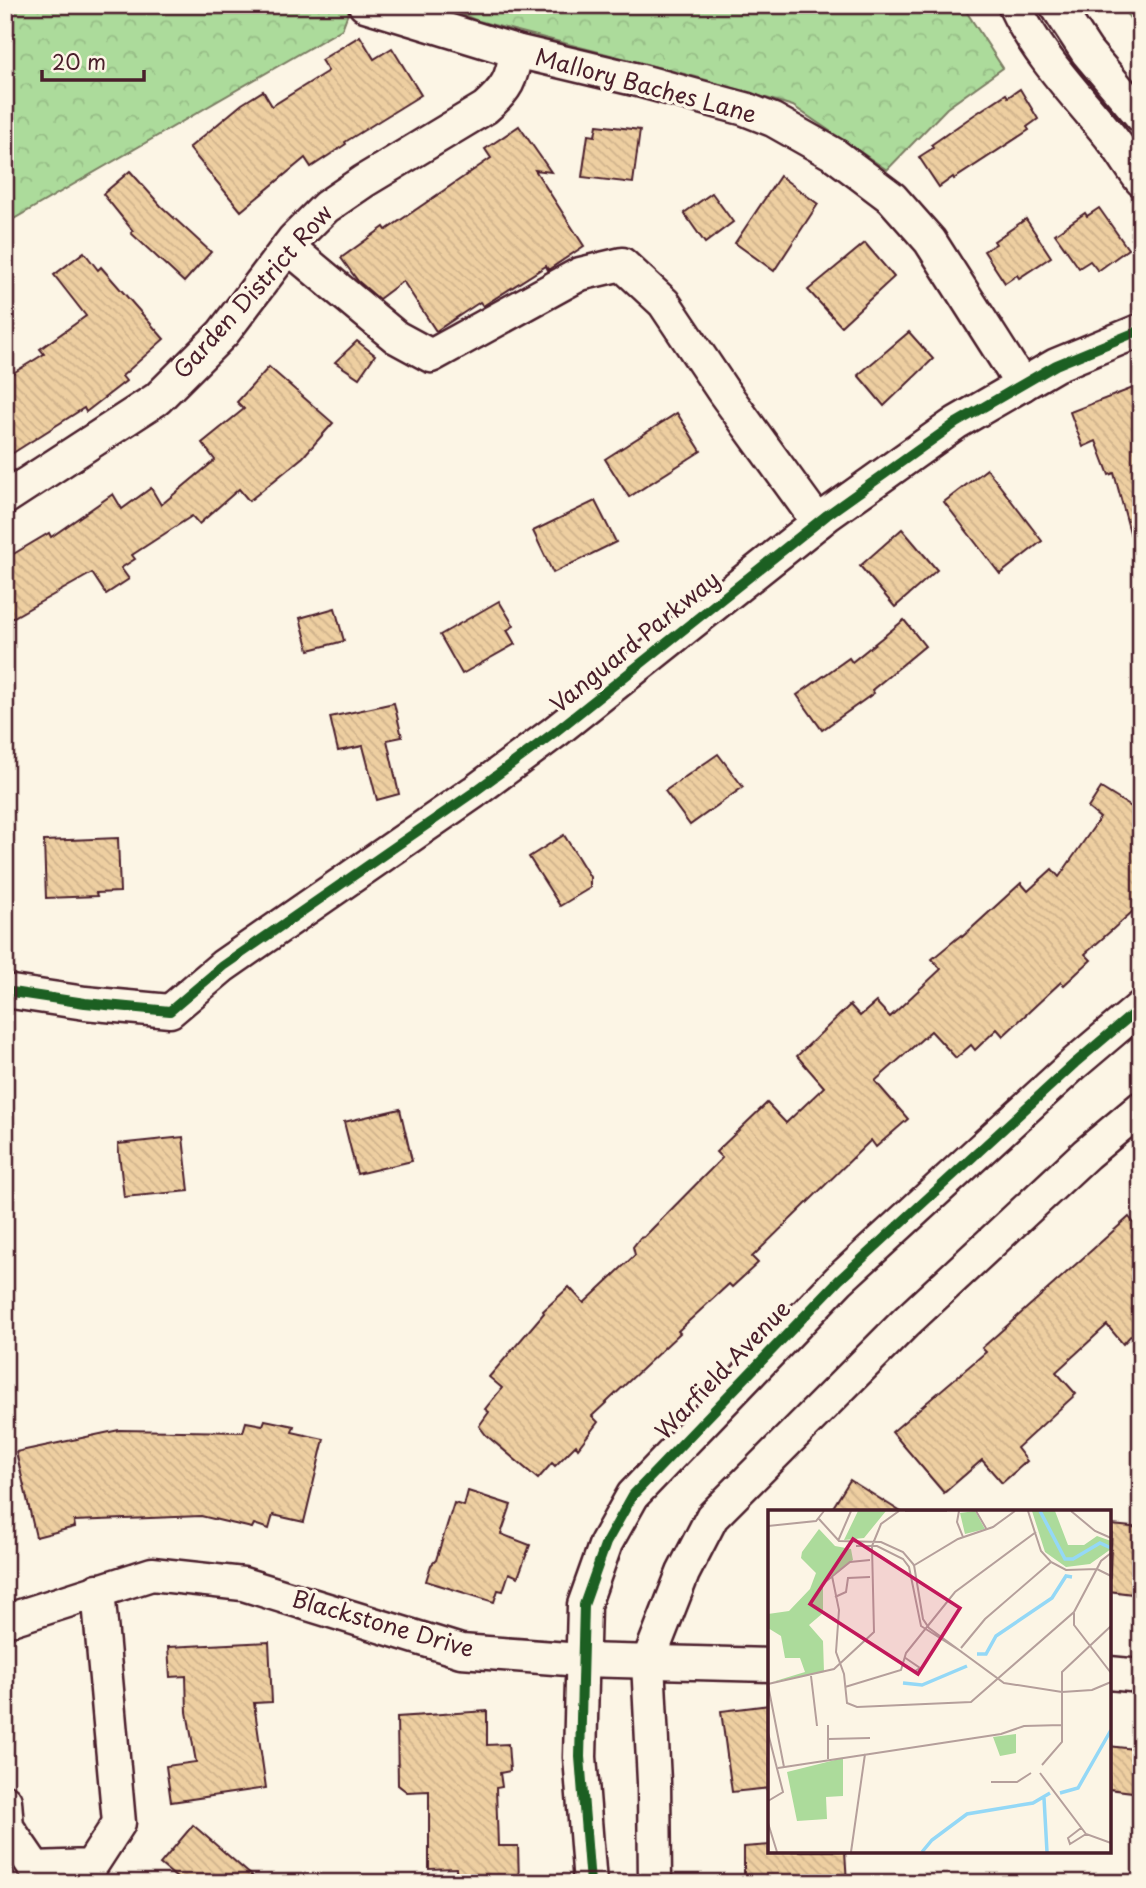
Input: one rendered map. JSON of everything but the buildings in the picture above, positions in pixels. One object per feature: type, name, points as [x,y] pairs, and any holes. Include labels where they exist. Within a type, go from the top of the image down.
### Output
[{"type":"street","name":"Mallory Baches Lane","points":[[365,5],[516,51],[745,109],[773,120],[835,155],[892,198],[930,241],[1022,385]]},
{"type":"street","points":[[1014,5],[1022,22],[1069,91],[1113,140],[1141,180]]},
{"type":"street","points":[[1056,5],[1087,52],[1141,116]]},
{"type":"street","name":"Garden District Row","points":[[5,498],[157,399],[223,333],[288,247],[326,207],[485,108],[500,95],[512,77],[516,51]]},
{"type":"street","points":[[288,247],[396,337],[431,356],[580,274],[622,264],[664,303],[723,391],[818,522]]},
{"type":"street","name":"Vanguard Parkway","points":[[5,991],[85,1003],[170,1011],[223,966],[474,792],[555,732],[818,522],[956,423],[1056,365],[1141,330]]},
{"type":"street","name":"Warfield Avenue","points":[[590,1883],[580,1757],[584,1605],[606,1543],[633,1495],[839,1280],[1075,1063],[1141,1007]]},
{"type":"street","points":[[655,1883],[654,1782],[648,1662],[683,1573],[712,1517],[906,1322],[1086,1154],[1141,1108]]},
{"type":"street","name":"Blackstone Drive","points":[[5,1621],[152,1574],[243,1584],[461,1651],[581,1660],[768,1665]]},
{"type":"street","points":[[5,1801],[7,1827],[35,1868],[91,1866],[119,1822],[98,1590]]},
{"type":"street","points":[[1111,1673],[1141,1676]]},
{"type":"green space","points":[[5,5],[351,5],[342,29],[5,224]]},
{"type":"green space","points":[[440,5],[962,5],[1003,68],[947,108],[887,170],[793,106],[696,77],[478,21]]},
{"type":"green space","points":[[1120,5],[1141,5],[1141,33]]},
{"type":"cycle path","points":[[5,991],[85,1003],[170,1011],[223,966],[474,792],[555,732],[827,515],[956,423],[1056,365],[1141,330]]},
{"type":"cycle path","points":[[590,1883],[580,1757],[584,1605],[606,1543],[633,1495],[839,1280],[1075,1063],[1141,1007]]}]
